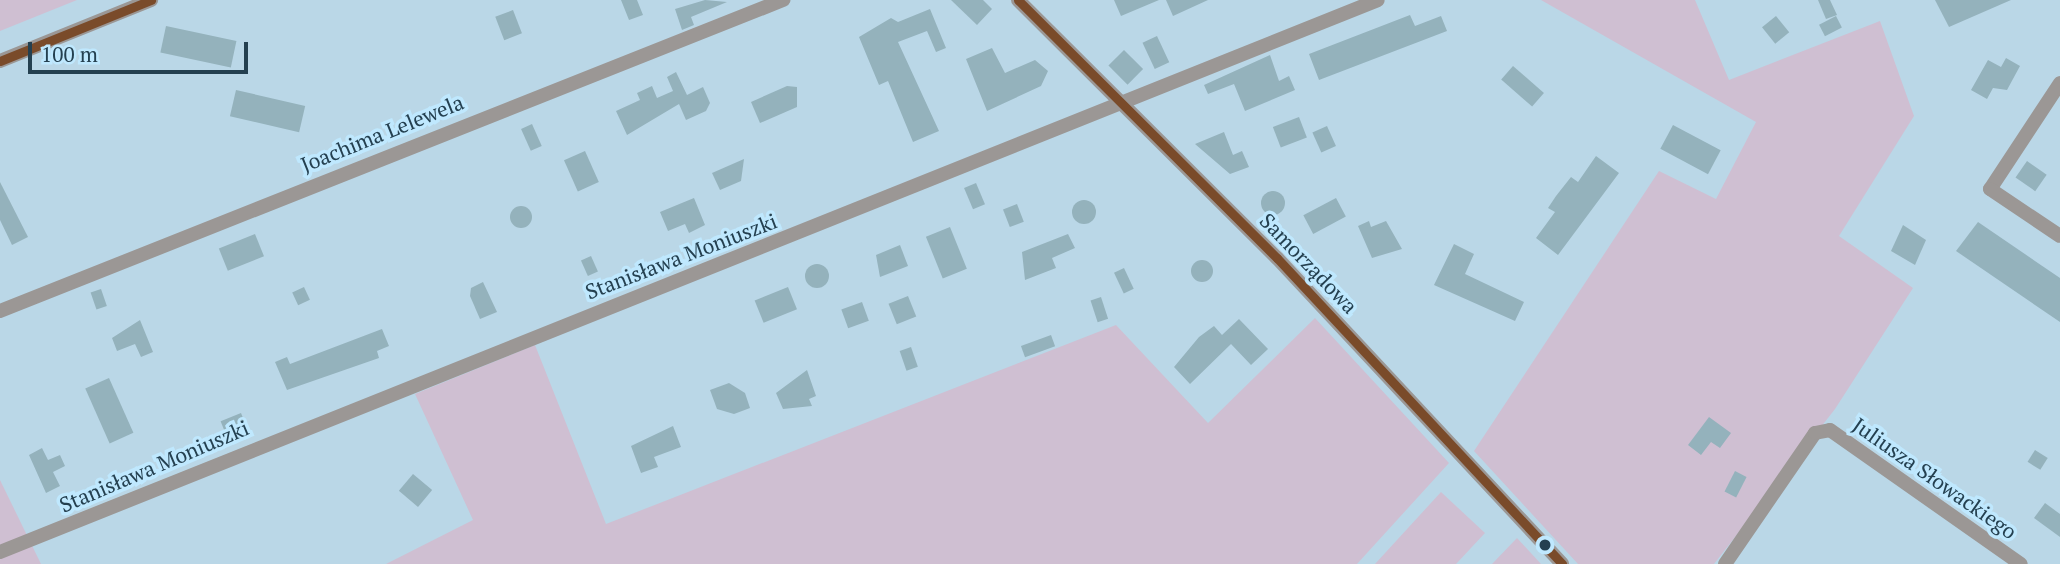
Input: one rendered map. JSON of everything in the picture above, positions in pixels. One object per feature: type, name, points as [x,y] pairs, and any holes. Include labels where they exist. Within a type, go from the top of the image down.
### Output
[{"type":"street","points":[[0,61],[151,0]]},
{"type":"street","name":"Joachima Lelewela","points":[[0,311],[783,0]]},
{"type":"street","name":"Samorządowa","points":[[1018,0],[1277,258],[1562,564]]},
{"type":"street","name":"Stanisława Moniuszki","points":[[0,552],[1378,0]]},
{"type":"street","points":[[2060,83],[1990,189],[2060,236]]},
{"type":"street","name":"Juliusza Słowackiego","points":[[1725,564],[1815,433],[1830,430],[2021,564]]},
{"type":"shaded area","points":[[0,0],[77,0],[0,31]]},
{"type":"shaded area","points":[[1541,0],[1695,0],[1729,80],[1880,21],[1914,116],[1839,236],[1913,288],[1835,409],[1714,564],[1578,564],[1474,451],[1659,171],[1716,199],[1756,122]]},
{"type":"shaded area","points":[[1315,318],[1449,463],[1357,564],[386,564],[473,520],[415,394],[535,345],[606,524],[1116,325],[1208,423]]},
{"type":"shaded area","points":[[0,480],[41,564],[0,564]]},
{"type":"shaded area","points":[[1441,492],[1485,533],[1456,564],[1375,564]]},
{"type":"shaded area","points":[[1517,538],[1541,564],[1492,564]]},
{"type":"building","points":[[621,0],[637,0],[643,15],[629,20]]},
{"type":"building","points":[[705,0],[727,2],[691,17],[694,25],[682,30],[675,9]]},
{"type":"building","points":[[951,0],[983,0],[992,9],[977,25]]},
{"type":"building","points":[[1114,0],[1159,0],[1121,16]]},
{"type":"building","points":[[1166,0],[1208,0],[1173,16]]},
{"type":"building","points":[[1818,0],[1830,0],[1837,15],[1826,19]]},
{"type":"building","points":[[1935,0],[2011,0],[1949,27]]},
{"type":"building","points":[[930,9],[946,48],[936,52],[927,31],[898,42],[939,131],[913,142],[888,81],[879,85],[859,37],[891,18],[898,22]]},
{"type":"building","points":[[513,10],[522,33],[504,40],[495,17]]},
{"type":"building","points":[[1410,15],[1415,26],[1441,16],[1447,31],[1319,80],[1309,54]]},
{"type":"building","points":[[1776,16],[1789,32],[1775,44],[1762,27]]},
{"type":"building","points":[[1836,16],[1842,28],[1825,36],[1819,25]]},
{"type":"building","points":[[166,26],[236,41],[231,67],[160,52]]},
{"type":"building","points":[[1157,36],[1169,62],[1155,69],[1142,43]]},
{"type":"building","points":[[992,48],[1005,73],[1035,60],[1048,71],[1041,86],[987,111],[966,59]]},
{"type":"building","points":[[1124,50],[1143,69],[1128,85],[1108,66]]},
{"type":"building","points":[[1270,55],[1279,81],[1289,76],[1295,90],[1245,111],[1234,84],[1208,94],[1204,85]]},
{"type":"building","points":[[2006,58],[2020,66],[2007,90],[1993,88],[1987,99],[1971,90],[1988,60],[2001,67]]},
{"type":"building","points":[[1513,66],[1544,93],[1532,106],[1501,80]]},
{"type":"building","points":[[676,72],[687,95],[703,87],[710,103],[706,111],[686,120],[679,104],[627,135],[616,111],[640,100],[637,93],[652,86],[657,98],[673,91],[667,77]]},
{"type":"building","points":[[787,86],[797,87],[797,107],[760,123],[751,102]]},
{"type":"building","points":[[236,90],[305,106],[299,132],[230,116]]},
{"type":"building","points":[[1299,117],[1307,138],[1281,148],[1273,127]]},
{"type":"building","points":[[532,124],[542,146],[531,151],[521,129]]},
{"type":"building","points":[[1673,125],[1721,150],[1708,174],[1660,149]]},
{"type":"building","points":[[1327,126],[1336,146],[1321,153],[1312,133]]},
{"type":"building","points":[[1224,132],[1233,155],[1242,151],[1249,167],[1230,174],[1195,144]]},
{"type":"building","points":[[585,151],[599,182],[578,191],[564,160]]},
{"type":"building","points":[[1596,156],[1619,173],[1558,255],[1536,238],[1555,212],[1548,208],[1556,196],[1571,177],[1578,182]]},
{"type":"building","points":[[744,159],[741,181],[720,190],[712,173]]},
{"type":"building","points":[[2027,161],[2047,175],[2035,191],[2016,177]]},
{"type":"building","points":[[0,182],[28,237],[12,245],[0,220]]},
{"type":"building","points":[[976,183],[985,204],[973,209],[964,188]]},
{"type":"building","points":[[1273,191],[1282,194],[1285,203],[1282,212],[1273,215],[1264,212],[1261,203],[1264,194]]},
{"type":"building","points":[[694,198],[705,225],[689,233],[685,224],[668,231],[660,212]]},
{"type":"building","points":[[1336,198],[1346,217],[1313,234],[1303,215]]},
{"type":"building","points":[[1084,200],[1095,207],[1096,212],[1089,223],[1084,224],[1073,217],[1072,212],[1079,201]]},
{"type":"building","points":[[1017,204],[1024,222],[1010,227],[1003,209]]},
{"type":"building","points":[[521,206],[529,209],[532,217],[529,225],[521,228],[513,225],[510,217],[513,209]]},
{"type":"building","points":[[1369,221],[1371,227],[1386,221],[1402,249],[1372,258],[1358,226]]},
{"type":"building","points":[[1978,222],[2060,278],[2060,322],[1956,251]]},
{"type":"building","points":[[1903,225],[1926,240],[1915,265],[1891,251]]},
{"type":"building","points":[[950,227],[967,269],[943,278],[926,237]]},
{"type":"building","points":[[255,234],[264,256],[228,271],[219,249]]},
{"type":"building","points":[[1068,234],[1075,248],[1052,258],[1056,268],[1025,280],[1022,252]]},
{"type":"building","points":[[1454,244],[1474,254],[1465,274],[1524,302],[1515,321],[1434,285]]},
{"type":"building","points":[[900,245],[908,266],[880,277],[876,255]]},
{"type":"building","points":[[591,256],[598,272],[588,276],[581,260]]},
{"type":"building","points":[[1202,260],[1210,263],[1213,271],[1210,279],[1202,282],[1194,279],[1191,271],[1194,263]]},
{"type":"building","points":[[812,264],[822,264],[829,271],[829,281],[822,288],[812,288],[805,281],[805,271]]},
{"type":"building","points":[[1124,268],[1134,289],[1124,293],[1114,273]]},
{"type":"building","points":[[483,282],[497,312],[480,319],[470,296],[471,288]]},
{"type":"building","points":[[304,287],[310,300],[298,305],[292,292]]},
{"type":"building","points":[[788,287],[797,309],[764,323],[755,300]]},
{"type":"building","points":[[101,289],[107,306],[96,310],[91,293]]},
{"type":"building","points":[[908,296],[916,316],[897,324],[889,304]]},
{"type":"building","points":[[1101,297],[1108,319],[1098,322],[1091,300]]},
{"type":"building","points":[[862,302],[869,321],[848,328],[841,310]]},
{"type":"building","points":[[1239,319],[1268,349],[1251,365],[1231,344],[1190,384],[1174,367],[1199,337],[1214,326],[1222,335]]},
{"type":"building","points":[[140,320],[153,352],[141,357],[135,344],[117,351],[112,338]]},
{"type":"building","points":[[382,329],[389,346],[377,351],[379,358],[287,390],[275,362],[287,357],[290,364]]},
{"type":"building","points":[[1051,335],[1055,346],[1025,357],[1021,346]]},
{"type":"building","points":[[911,347],[918,367],[906,371],[900,351]]},
{"type":"building","points":[[807,370],[816,396],[809,399],[812,406],[783,409],[776,393]]},
{"type":"building","points":[[109,378],[133,433],[110,443],[85,389]]},
{"type":"building","points":[[729,383],[745,393],[750,408],[734,414],[717,409],[710,390]]},
{"type":"building","points":[[241,413],[250,435],[230,443],[221,421]]},
{"type":"building","points":[[1709,417],[1731,433],[1720,448],[1711,442],[1701,455],[1688,445]]},
{"type":"building","points":[[673,426],[681,447],[654,457],[658,467],[641,473],[631,446]]},
{"type":"building","points":[[42,448],[48,460],[60,455],[65,466],[53,472],[60,486],[46,493],[29,455]]},
{"type":"building","points":[[2035,450],[2048,458],[2040,470],[2028,462]]},
{"type":"building","points":[[1735,471],[1747,477],[1736,497],[1725,491]]},
{"type":"building","points":[[413,474],[432,490],[418,507],[399,491]]},
{"type":"building","points":[[2045,503],[2060,514],[2060,537],[2034,518]]},
{"type":"transit line","points":[[0,61],[151,0]]},
{"type":"transit line","points":[[1018,0],[1277,258],[1562,564]]}]
